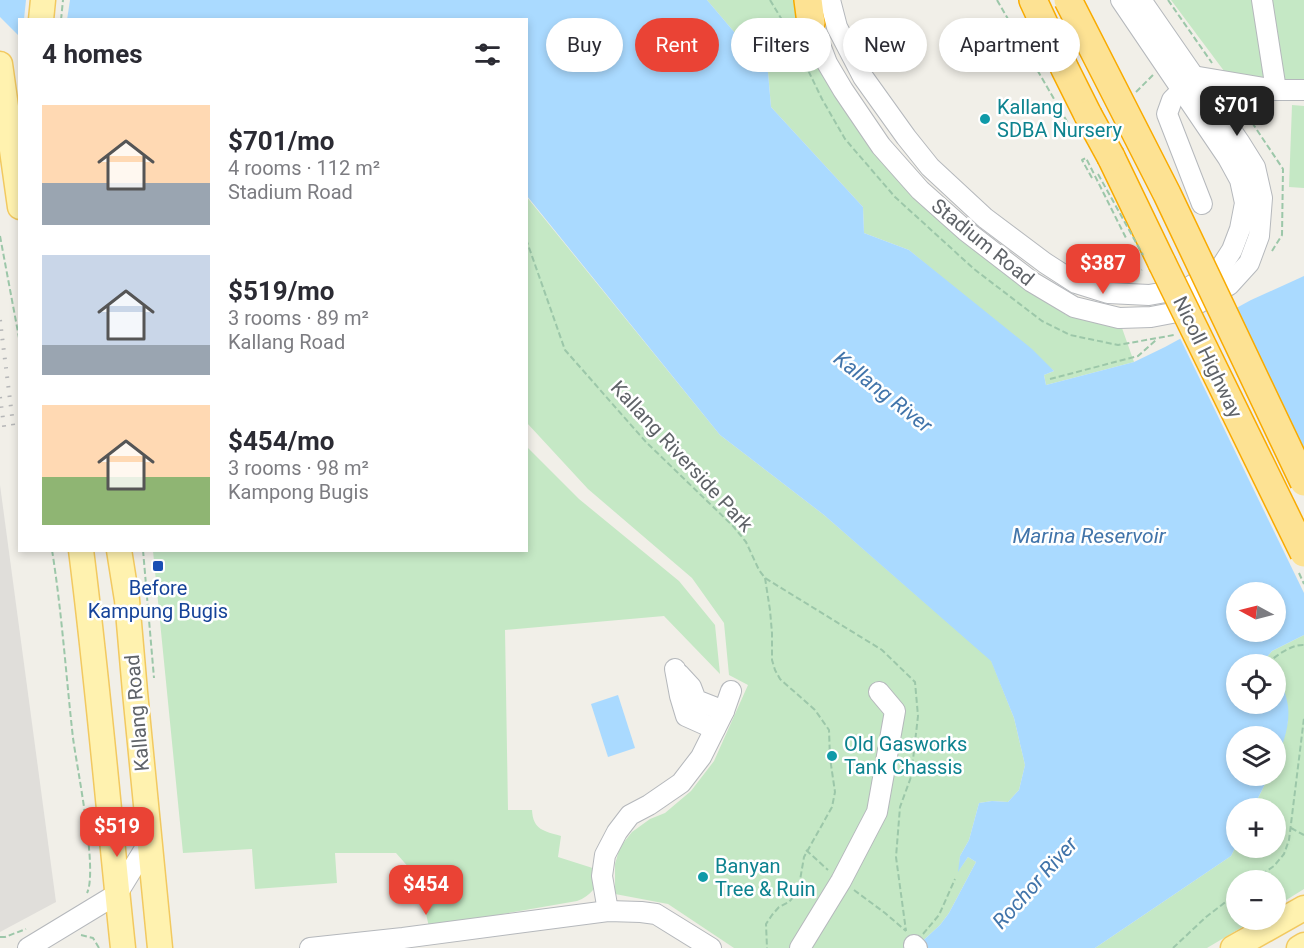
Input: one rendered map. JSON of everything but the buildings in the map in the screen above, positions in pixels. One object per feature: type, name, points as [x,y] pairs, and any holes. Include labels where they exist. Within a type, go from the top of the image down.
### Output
[{"type":"highway","points":[[1019,0],[1031,18]]},
{"type":"highway","name":"Nicoll Highway","points":[[1033,0],[1041,18]]},
{"type":"highway","name":"Nicoll Highway","points":[[1068,0],[1167,194],[1304,482]]},
{"type":"highway","name":"Nicoll Highway","points":[[1067,72],[1111,157],[1304,553]]},
{"type":"main road","points":[[41,18],[43,0]]},
{"type":"main road","points":[[0,64],[18,193]]},
{"type":"main road","name":"Kallang Road","points":[[81,552],[123,948]]},
{"type":"main road","name":"Kallang Road","points":[[119,552],[127,600],[160,948]]},
{"type":"main road","points":[[1233,948],[1304,908]]},
{"type":"main road","points":[[1299,948],[1304,945]]},
{"type":"street","name":"Stadium Road","points":[[830,0],[837,27],[863,77],[930,167],[985,218],[1076,283],[1108,293],[1149,296],[1188,288],[1221,267],[1232,250],[1240,229],[1245,203],[1240,180],[1141,0]]},
{"type":"street","name":"Stadium Road","points":[[807,8],[827,63],[854,108],[881,146],[920,190],[966,231],[1032,282],[1074,307],[1119,318],[1151,317],[1172,313],[1197,304],[1229,285],[1249,263],[1259,236],[1262,198],[1255,167],[1240,143],[1121,0]]},
{"type":"street","points":[[1262,0],[1276,90]]},
{"type":"street","points":[[1202,204],[1167,114],[1172,100],[1188,83],[1304,90]]},
{"type":"street","points":[[608,911],[602,876],[605,855],[617,832],[630,815],[681,783],[701,758],[731,691]]},
{"type":"street","points":[[800,948],[841,881],[879,805],[895,711],[879,692]]},
{"type":"street","points":[[28,948],[117,894],[149,842]]},
{"type":"street","points":[[310,948],[608,911],[656,914],[711,948]]},
{"type":"path","points":[[61,18],[63,0]]},
{"type":"path","points":[[1134,94],[1150,78]]},
{"type":"path","points":[[1099,175],[1092,178],[1082,160],[1086,158],[1127,239]]},
{"type":"path","points":[[0,236],[18,332]]},
{"type":"path","name":"Kallang Riverside Park","points":[[528,245],[565,350],[646,442],[733,526],[746,542],[765,578],[882,650],[915,682],[918,716],[911,777],[900,807],[896,857],[912,941]]},
{"type":"path","points":[[1119,280],[1142,270]]},
{"type":"path","points":[[1050,379],[1138,356],[1160,338]]},
{"type":"path","points":[[52,552],[88,840],[90,879],[85,896]]},
{"type":"path","points":[[765,578],[772,633],[772,660],[780,679],[815,710],[829,730],[835,792],[832,807],[806,850],[795,895],[789,902],[779,907],[766,924],[767,948]]},
{"type":"path","points":[[1280,654],[1299,644],[1304,645]]},
{"type":"path","points":[[1268,870],[1284,854],[1288,840],[1304,718]]},
{"type":"path","points":[[1290,827],[1304,835]]},
{"type":"path","points":[[806,850],[841,881],[885,913],[912,941],[939,915],[955,879]]},
{"type":"path","points":[[1173,948],[1226,902]]},
{"type":"path","points":[[0,937],[35,926]]},
{"type":"path","points":[[72,939],[83,935],[93,938],[99,948]]},
{"type":"shaded area","points":[[0,485],[56,902],[0,932]]},
{"type":"green space","points":[[707,0],[803,0],[813,18],[731,18],[731,28]]},
{"type":"green space","points":[[1171,0],[1304,0],[1304,92],[1239,91]]},
{"type":"green space","points":[[831,52],[881,146],[1016,273],[1066,315],[1122,328],[1134,362],[1046,385],[1044,375],[1054,371],[909,250],[864,233],[863,207],[771,107],[768,72],[831,72]]},
{"type":"green space","points":[[1292,105],[1304,106],[1304,188],[1289,187]]},
{"type":"green space","points":[[528,198],[720,435],[824,515],[991,660],[1014,718],[1025,765],[1019,790],[1008,802],[979,803],[969,840],[960,856],[959,870],[968,857],[976,862],[949,913],[940,925],[915,948],[734,948],[668,904],[615,894],[615,864],[620,847],[632,832],[650,819],[665,813],[691,791],[714,761],[748,685],[729,675],[724,623],[692,578],[588,489],[528,424]]},
{"type":"green space","points":[[528,448],[579,499],[679,581],[715,625],[720,674],[664,616],[505,630],[508,810],[532,810],[535,822],[540,829],[561,836],[558,857],[602,871],[593,890],[577,901],[429,927],[418,878],[396,853],[335,853],[337,883],[255,889],[252,849],[183,853],[153,552],[528,552]]},
{"type":"green space","points":[[1304,635],[1304,889],[1286,900],[1286,870],[1226,870],[1226,930],[1237,930],[1207,948],[1095,948],[1228,858],[1286,858],[1286,798],[1258,798],[1264,786],[1286,786],[1288,721],[1286,654],[1269,654]]},
{"type":"water","name":"Marina Reservoir","points":[[0,0],[707,0],[731,28],[731,72],[768,72],[771,107],[863,207],[864,233],[909,250],[1032,349],[1054,371],[1044,375],[1046,385],[1134,362],[1251,300],[1304,276],[1304,635],[1269,654],[1226,654],[1226,714],[1286,714],[1286,698],[1288,709],[1286,733],[1286,726],[1226,726],[1226,786],[1264,786],[1258,798],[1226,798],[1226,858],[1228,858],[1095,948],[915,948],[940,925],[949,913],[976,862],[968,857],[958,872],[960,856],[969,840],[979,803],[1008,802],[1019,790],[1025,765],[1014,718],[991,661],[824,515],[720,435],[528,197],[528,18],[18,18],[18,35],[0,17]]},
{"type":"water","points":[[618,695],[635,748],[608,757],[591,704]]},
{"type":"pier","points":[[26,0],[70,0],[67,18],[24,18]]},
{"type":"pier","points":[[1233,306],[1304,453],[1304,593],[1179,336]]},
{"type":"railway","points":[[0,320],[14,432]]},
{"type":"railway","points":[[0,397],[5,433]]},
{"type":"place","name":"Kallang SDBA Nursery","points":[[985,119]]},
{"type":"place","name":"Before Kampung Bugis","points":[[158,566]]},
{"type":"place","name":"Old Gasworks Tank Chassis","points":[[832,756]]},
{"type":"place","name":"Banyan Tree & Ruin","points":[[703,877]]},
{"type":"water label","name":"Kallang River","points":[[883,392]]},
{"type":"water label","name":"Rochor River","points":[[1035,883]]}]
